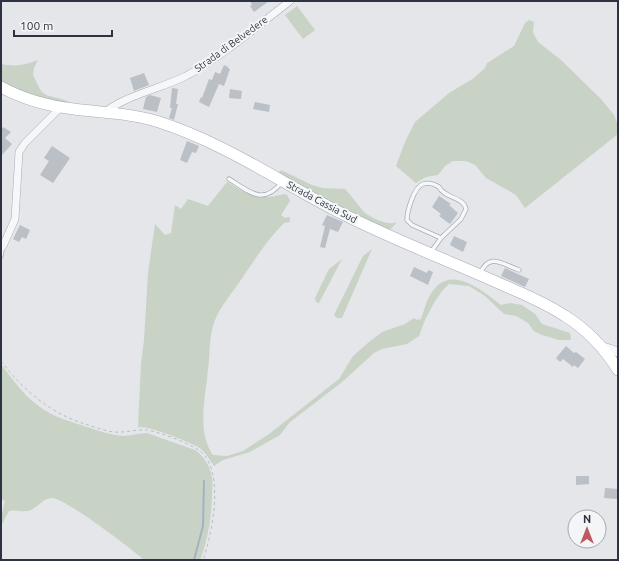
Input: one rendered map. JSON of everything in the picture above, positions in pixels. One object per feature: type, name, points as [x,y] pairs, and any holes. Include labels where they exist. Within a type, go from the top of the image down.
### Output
[{"type":"main road","name":"Strada Cassia Sud","points":[[1,87],[28,98],[61,107],[143,117],[217,145],[352,219],[556,310],[579,326],[617,366]]},
{"type":"street","name":"Strada di Belvedere","points":[[105,112],[118,104],[197,70],[290,1]]},
{"type":"street","points":[[3,246],[15,219],[19,152],[25,143],[61,107]]},
{"type":"street","points":[[599,346],[618,352]]},
{"type":"lane","points":[[229,180],[253,193],[262,196],[269,195],[283,182]]},
{"type":"lane","points":[[430,253],[441,238],[462,219],[466,213],[466,206],[441,192],[439,187],[426,183],[421,185],[413,196],[408,211],[407,220],[412,225],[441,238]]},
{"type":"lane","points":[[1,256],[3,246]]},
{"type":"lane","points":[[479,275],[484,265],[492,261],[496,261],[519,270]]},
{"type":"path","points":[[1,361],[25,389],[41,403],[55,412],[83,424],[113,432],[143,430],[157,433],[201,452],[209,463],[214,477],[212,523],[203,560]]},
{"type":"shaded area","points":[[297,6],[315,30],[303,39],[285,15]]},
{"type":"shaded area","points":[[529,20],[534,22],[533,32],[538,42],[561,60],[601,99],[614,115],[618,125],[618,134],[525,208],[516,195],[486,178],[475,165],[466,161],[453,161],[445,166],[438,175],[426,177],[416,183],[396,166],[405,142],[415,122],[449,93],[474,78],[485,68],[487,63],[514,46],[525,23]]},
{"type":"shaded area","points":[[38,60],[34,68],[33,75],[41,91],[46,95],[68,101],[67,104],[34,95],[1,82],[1,64],[20,65]]},
{"type":"shaded area","points":[[281,170],[312,185],[323,188],[345,189],[363,211],[370,216],[379,221],[389,223],[397,222],[389,231],[375,225],[278,174]]},
{"type":"shaded area","points":[[227,182],[254,196],[268,197],[285,194],[288,196],[290,201],[281,215],[285,218],[290,217],[290,222],[284,223],[265,245],[224,304],[217,315],[213,326],[210,342],[203,424],[208,446],[213,455],[227,456],[243,451],[269,434],[339,379],[353,356],[382,332],[405,324],[414,318],[417,320],[421,319],[427,301],[434,289],[443,282],[452,280],[462,281],[482,291],[501,305],[510,303],[522,305],[535,314],[542,324],[570,333],[571,340],[559,340],[542,335],[534,331],[528,323],[516,316],[504,314],[485,296],[469,286],[449,284],[435,301],[419,336],[407,344],[382,349],[374,353],[341,383],[290,422],[280,435],[250,452],[223,460],[214,466],[205,453],[198,447],[159,431],[138,427],[148,273],[155,224],[165,235],[171,233],[175,205],[181,209],[188,199],[208,206]]},
{"type":"shaded area","points":[[372,249],[342,318],[337,318],[334,315],[363,256]]},
{"type":"shaded area","points":[[342,259],[319,303],[316,302],[315,298],[329,269]]},
{"type":"shaded area","points":[[1,364],[29,398],[45,411],[69,421],[114,435],[126,436],[147,433],[195,450],[206,462],[212,478],[209,529],[200,560],[144,560],[84,515],[59,500],[52,498],[46,499],[34,509],[28,511],[9,511],[1,526],[1,517],[5,501],[1,499]]},
{"type":"building","points":[[250,1],[269,1],[254,12],[250,6],[252,5]]},
{"type":"building","points":[[224,65],[230,69],[224,86],[219,84],[209,107],[199,102],[209,79],[212,80],[215,72],[220,74]]},
{"type":"building","points":[[144,73],[149,85],[134,91],[130,78]]},
{"type":"building","points":[[172,88],[178,89],[176,104],[178,104],[174,120],[169,118],[172,108],[170,108]]},
{"type":"building","points":[[230,89],[242,91],[241,99],[229,98]]},
{"type":"building","points":[[150,95],[161,98],[157,112],[143,109],[146,97]]},
{"type":"building","points":[[255,102],[270,105],[269,112],[253,109]]},
{"type":"building","points":[[3,127],[11,132],[5,138],[12,144],[1,156],[1,130]]},
{"type":"building","points":[[187,141],[199,146],[196,153],[192,152],[187,163],[180,160]]},
{"type":"building","points":[[52,146],[70,158],[53,183],[40,175],[49,161],[44,158]]},
{"type":"building","points":[[439,196],[451,204],[449,205],[458,213],[450,224],[439,216],[441,214],[432,207]]},
{"type":"building","points":[[327,215],[343,222],[338,232],[330,229],[325,248],[320,247],[325,226],[322,225]]},
{"type":"building","points":[[20,225],[30,230],[26,239],[22,237],[19,242],[13,239]]},
{"type":"building","points":[[454,236],[467,242],[463,252],[450,245]]},
{"type":"building","points":[[414,267],[427,273],[428,270],[433,272],[428,285],[410,276]]},
{"type":"building","points":[[505,268],[529,279],[525,287],[501,276]]},
{"type":"building","points":[[566,346],[574,353],[576,352],[585,359],[578,368],[574,365],[573,367],[563,359],[560,362],[556,358]]},
{"type":"building","points":[[576,476],[589,476],[589,484],[576,485]]},
{"type":"building","points":[[605,488],[618,489],[618,499],[604,498]]},
{"type":"waterway","points":[[194,560],[203,526],[204,481]]}]
